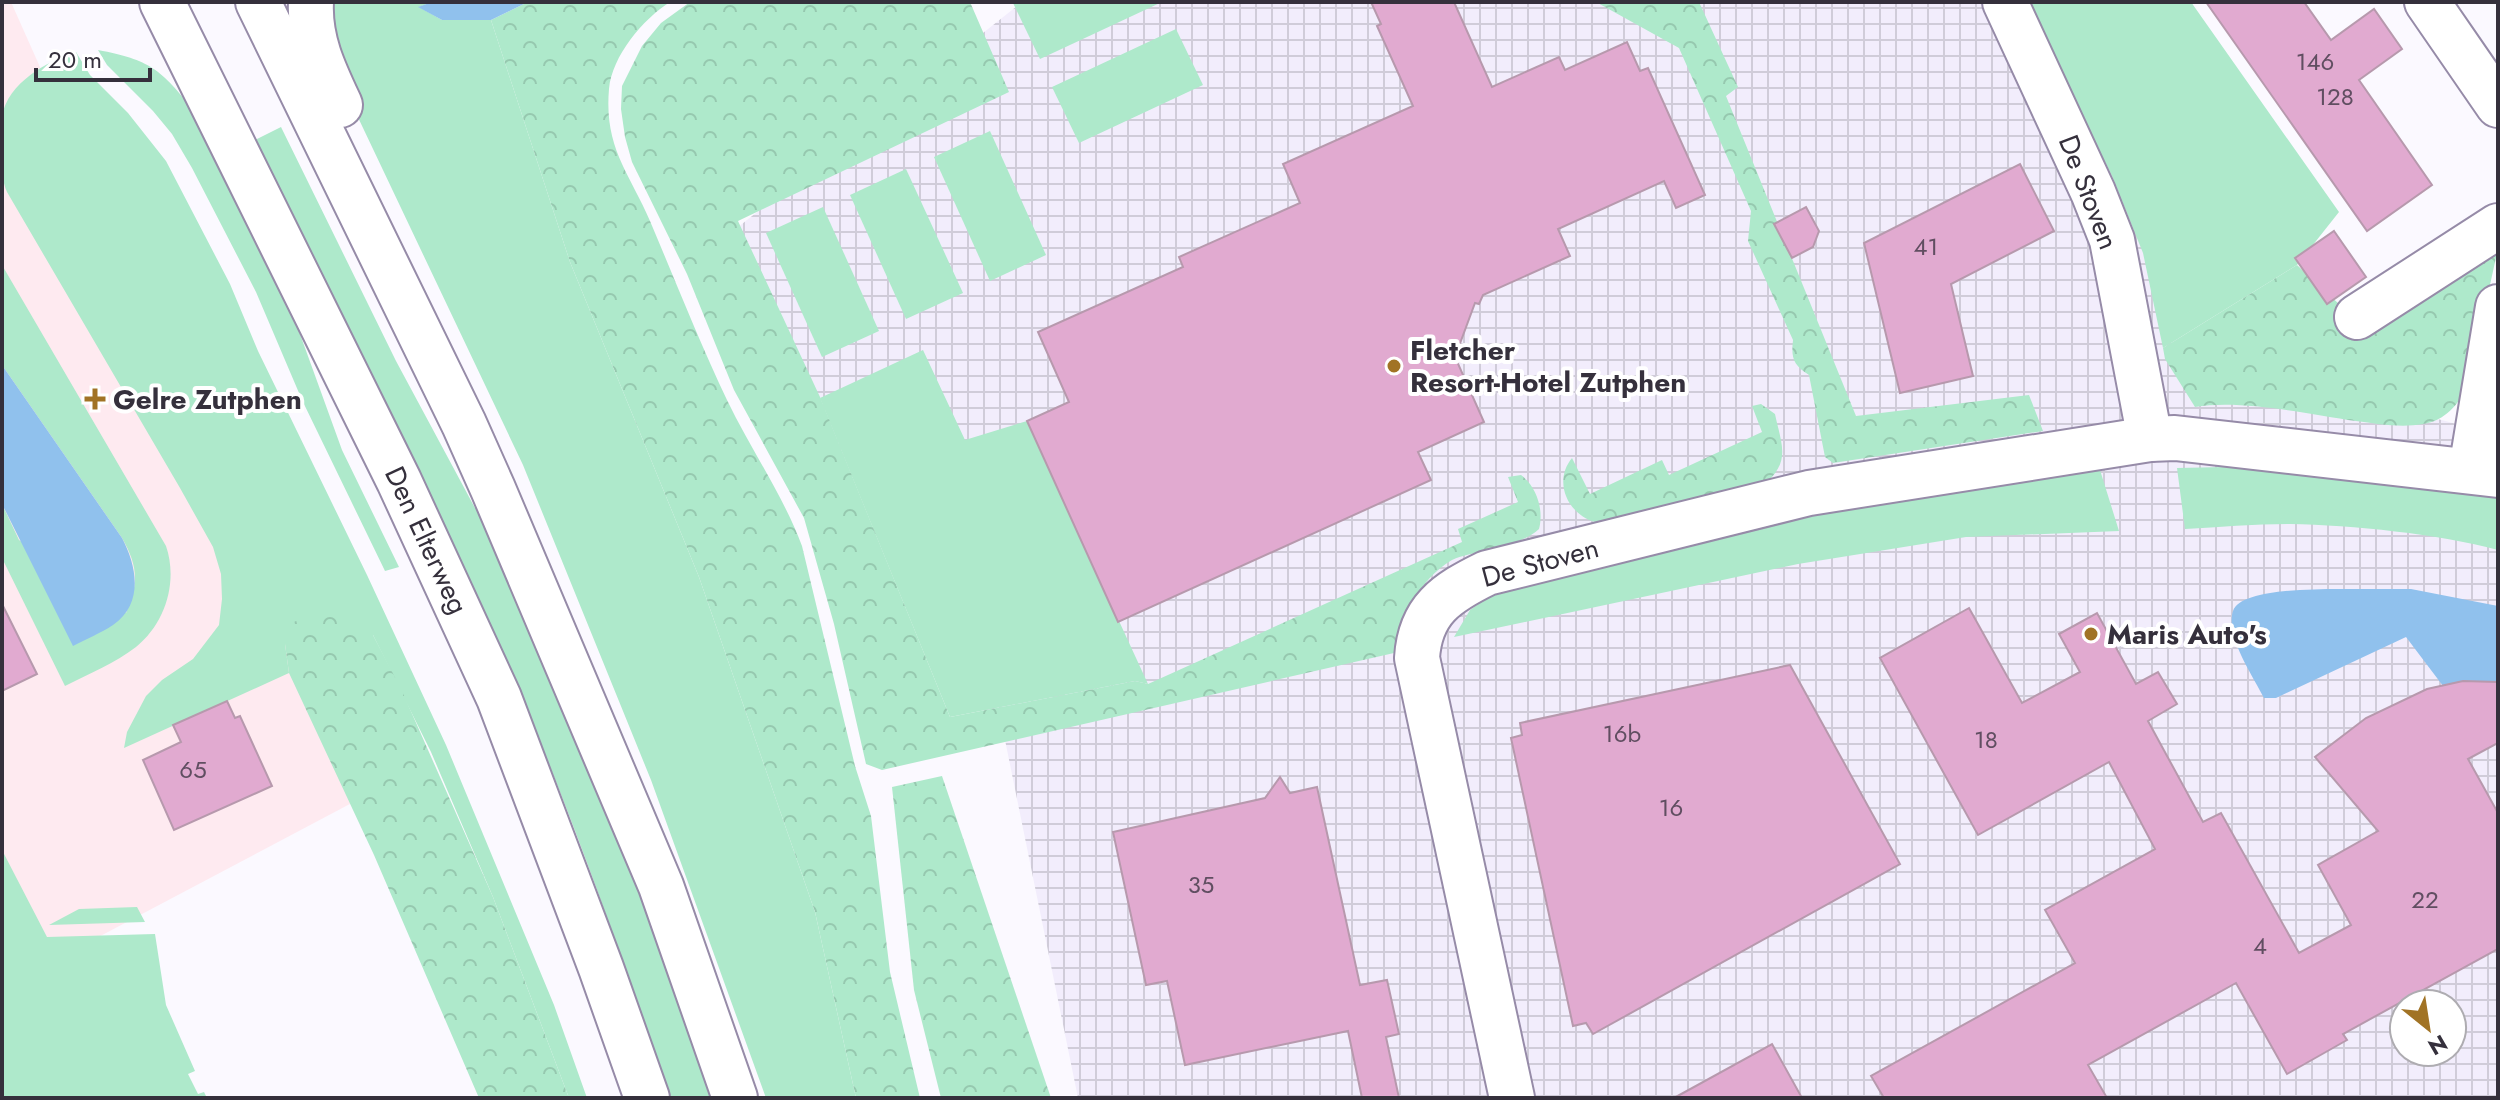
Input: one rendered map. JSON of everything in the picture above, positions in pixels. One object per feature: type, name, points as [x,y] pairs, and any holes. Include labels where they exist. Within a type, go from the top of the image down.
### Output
[{"type":"main road","name":"Den Elterweg","points":[[162,2],[399,481],[499,698],[647,1098]]},
{"type":"main road","points":[[258,2],[464,424],[661,886]]},
{"type":"main road","points":[[311,2],[310,27],[316,51],[491,411],[556,567],[602,690],[661,886],[735,1098]]},
{"type":"main road","name":"De Stoven","points":[[2005,2],[2112,240],[2150,439]]},
{"type":"main road","points":[[2427,2],[2498,105]]},
{"type":"main road","points":[[2357,317],[2498,226]]},
{"type":"main road","points":[[2484,472],[2496,329]]},
{"type":"main road","name":"De Stoven","points":[[1512,1098],[1417,658],[1419,635],[1435,606],[1458,587],[1487,573],[1809,493],[2150,439],[2175,438],[2484,472]]},
{"type":"shaded area","name":"Gelre Zutphen","points":[[2,2],[11,2],[365,796],[2,988]]},
{"type":"shaded area","points":[[1022,2],[2051,2],[2185,352],[2498,435],[2498,1098],[1078,1098],[1005,740],[718,243]]},
{"type":"green space","points":[[329,2],[432,2],[419,7],[442,20],[491,20],[570,262],[699,577],[815,912],[856,1098],[766,1098],[651,780],[523,465],[345,90]]},
{"type":"green space","points":[[528,2],[670,2],[640,28],[622,51],[611,76],[610,128],[620,159],[717,378],[786,509],[802,546],[855,766],[871,816],[890,972],[920,1098],[856,1098],[815,912],[699,577],[570,262],[491,20]]},
{"type":"green space","points":[[690,2],[970,2],[1009,92],[738,221],[820,397],[950,717],[1135,681],[1148,684],[1462,542],[1458,529],[1518,502],[1508,477],[1521,475],[1535,492],[1540,507],[1539,529],[1515,542],[1456,558],[1440,569],[1414,600],[1394,653],[882,770],[866,764],[834,624],[804,518],[734,390],[687,274],[632,162],[625,137],[622,86],[642,46],[661,23]]},
{"type":"green space","points":[[1162,2],[1040,59],[1013,3]]},
{"type":"green space","points":[[1596,2],[1699,2],[1738,87],[1726,96],[1856,416],[2029,395],[2043,431],[1833,463],[1825,457],[1809,375],[1794,360],[1793,340],[1748,241],[1751,211],[1679,48]]},
{"type":"green space","points":[[2025,2],[2191,2],[2339,212],[2297,265],[2163,348],[2143,253],[2112,176]]},
{"type":"green space","points":[[1176,29],[1203,85],[1079,143],[1052,87]]},
{"type":"green space","points":[[98,50],[153,68],[193,110],[292,312],[342,450],[399,567],[385,571],[302,400],[256,292],[192,168],[172,134],[107,65]]},
{"type":"green space","points":[[76,52],[90,75],[128,113],[166,161],[230,284],[258,351],[446,745],[554,1005],[587,1098],[569,1098],[493,897],[431,752],[373,635],[285,644],[289,673],[124,748],[127,732],[146,696],[162,680],[193,659],[219,625],[221,574],[213,547],[5,187],[1,128],[6,104],[30,75]]},
{"type":"green space","points":[[281,127],[396,361],[475,508],[480,509],[621,832],[719,1098],[668,1098],[600,898],[523,701],[427,489],[255,140]]},
{"type":"green space","points":[[990,131],[1046,255],[990,281],[934,157]]},
{"type":"green space","points":[[906,169],[963,293],[906,319],[850,195]]},
{"type":"green space","points":[[823,207],[879,331],[822,357],[766,233]]},
{"type":"green space","points":[[2484,249],[2497,253],[2468,385],[2450,410],[2431,422],[2390,425],[2254,406],[2195,407],[2165,359],[2163,348],[2297,265],[2339,304],[2350,324]]},
{"type":"green space","points":[[2,265],[166,546],[169,559],[171,573],[167,601],[146,637],[119,658],[65,686],[2,558],[2,504],[19,540],[126,613],[135,583],[134,566],[122,538],[2,365]]},
{"type":"green space","points":[[923,350],[965,440],[1027,421],[1148,684],[1135,681],[950,717],[820,398]]},
{"type":"green space","points":[[1761,404],[1775,414],[1782,451],[1779,466],[1767,482],[1595,522],[1577,512],[1566,496],[1564,477],[1572,458],[1590,494],[1662,460],[1669,475],[1762,432],[1752,406]]},
{"type":"green space","points":[[2272,466],[2498,494],[2498,550],[2422,535],[2341,526],[2277,524],[2185,529],[2177,468]]},
{"type":"green space","points":[[2100,470],[2119,531],[1966,537],[1798,564],[1454,637],[1470,610],[1494,593],[1866,501],[2040,472]]},
{"type":"green space","points":[[327,606],[350,613],[373,635],[402,691],[493,897],[569,1098],[479,1098],[374,855],[289,673],[285,644],[294,622]]},
{"type":"green space","points":[[942,776],[1051,1098],[941,1098],[914,990],[892,787]]},
{"type":"green space","points":[[2,850],[47,937],[155,934],[166,1005],[195,1071],[188,1074],[198,1094],[204,1092],[207,1098],[2,1098]]},
{"type":"green space","points":[[137,907],[145,922],[49,925],[79,909]]},
{"type":"water","points":[[432,2],[528,2],[491,20],[442,20],[418,7]]},
{"type":"water","points":[[2,365],[122,538],[131,560],[135,584],[130,606],[108,628],[73,646],[2,504]]},
{"type":"water","points":[[2311,589],[2411,589],[2498,606],[2498,703],[2468,719],[2406,637],[2276,698],[2264,698],[2236,644],[2233,611],[2240,603],[2253,597]]},
{"type":"building","points":[[1371,2],[1454,2],[1492,87],[1559,57],[1565,70],[1627,42],[1640,71],[1648,68],[1705,195],[1676,208],[1664,181],[1558,229],[1570,256],[1483,295],[1479,304],[1475,303],[1455,357],[1484,422],[1418,452],[1431,480],[1118,622],[1027,421],[1069,402],[1038,332],[1183,267],[1179,257],[1300,203],[1283,164],[1413,106],[1377,26],[1381,24]]},
{"type":"building","points":[[2206,2],[2304,2],[2331,40],[2374,9],[2402,49],[2359,80],[2432,185],[2367,231]]},
{"type":"building","points":[[2020,164],[2054,231],[1951,284],[1973,376],[1900,393],[1864,243]]},
{"type":"building","points":[[1806,207],[1819,231],[1813,247],[1792,258],[1774,224]]},
{"type":"building","points":[[2334,231],[2366,277],[2327,304],[2295,258]]},
{"type":"building","points":[[2,604],[37,674],[2,691]]},
{"type":"building","points":[[1969,608],[2022,703],[2080,672],[2059,634],[2097,613],[2136,684],[2158,672],[2177,704],[2148,721],[2203,822],[2221,813],[2299,953],[2351,925],[2318,865],[2378,831],[2315,757],[2366,718],[2427,689],[2463,681],[2498,682],[2498,743],[2468,759],[2498,813],[2498,949],[2427,988],[2388,988],[2388,1009],[2343,1034],[2347,1040],[2287,1074],[2236,983],[2088,1065],[2107,1098],[1884,1098],[1871,1076],[2075,963],[2045,910],[2155,849],[2109,762],[1978,835],[1880,658]]},
{"type":"building","points":[[1790,665],[1900,864],[1593,1034],[1586,1023],[1573,1026],[1511,738],[1522,735],[1520,723]]},
{"type":"building","points":[[227,701],[235,718],[240,716],[272,786],[174,830],[143,760],[181,742],[173,725]]},
{"type":"building","points":[[1280,777],[1290,793],[1317,787],[1360,985],[1387,980],[1399,1034],[1386,1037],[1399,1098],[1362,1098],[1348,1031],[1185,1065],[1167,981],[1146,985],[1113,832],[1265,798]]},
{"type":"building","points":[[1772,1044],[1802,1098],[1674,1098]]},
{"type":"place","name":"Fletcher Resort-Hotel Zutphen","points":[[1394,366]]},
{"type":"place","name":"Gelre Zutphen","points":[[95,399]]},
{"type":"place","name":"Maris Auto's","points":[[2091,634]]}]
